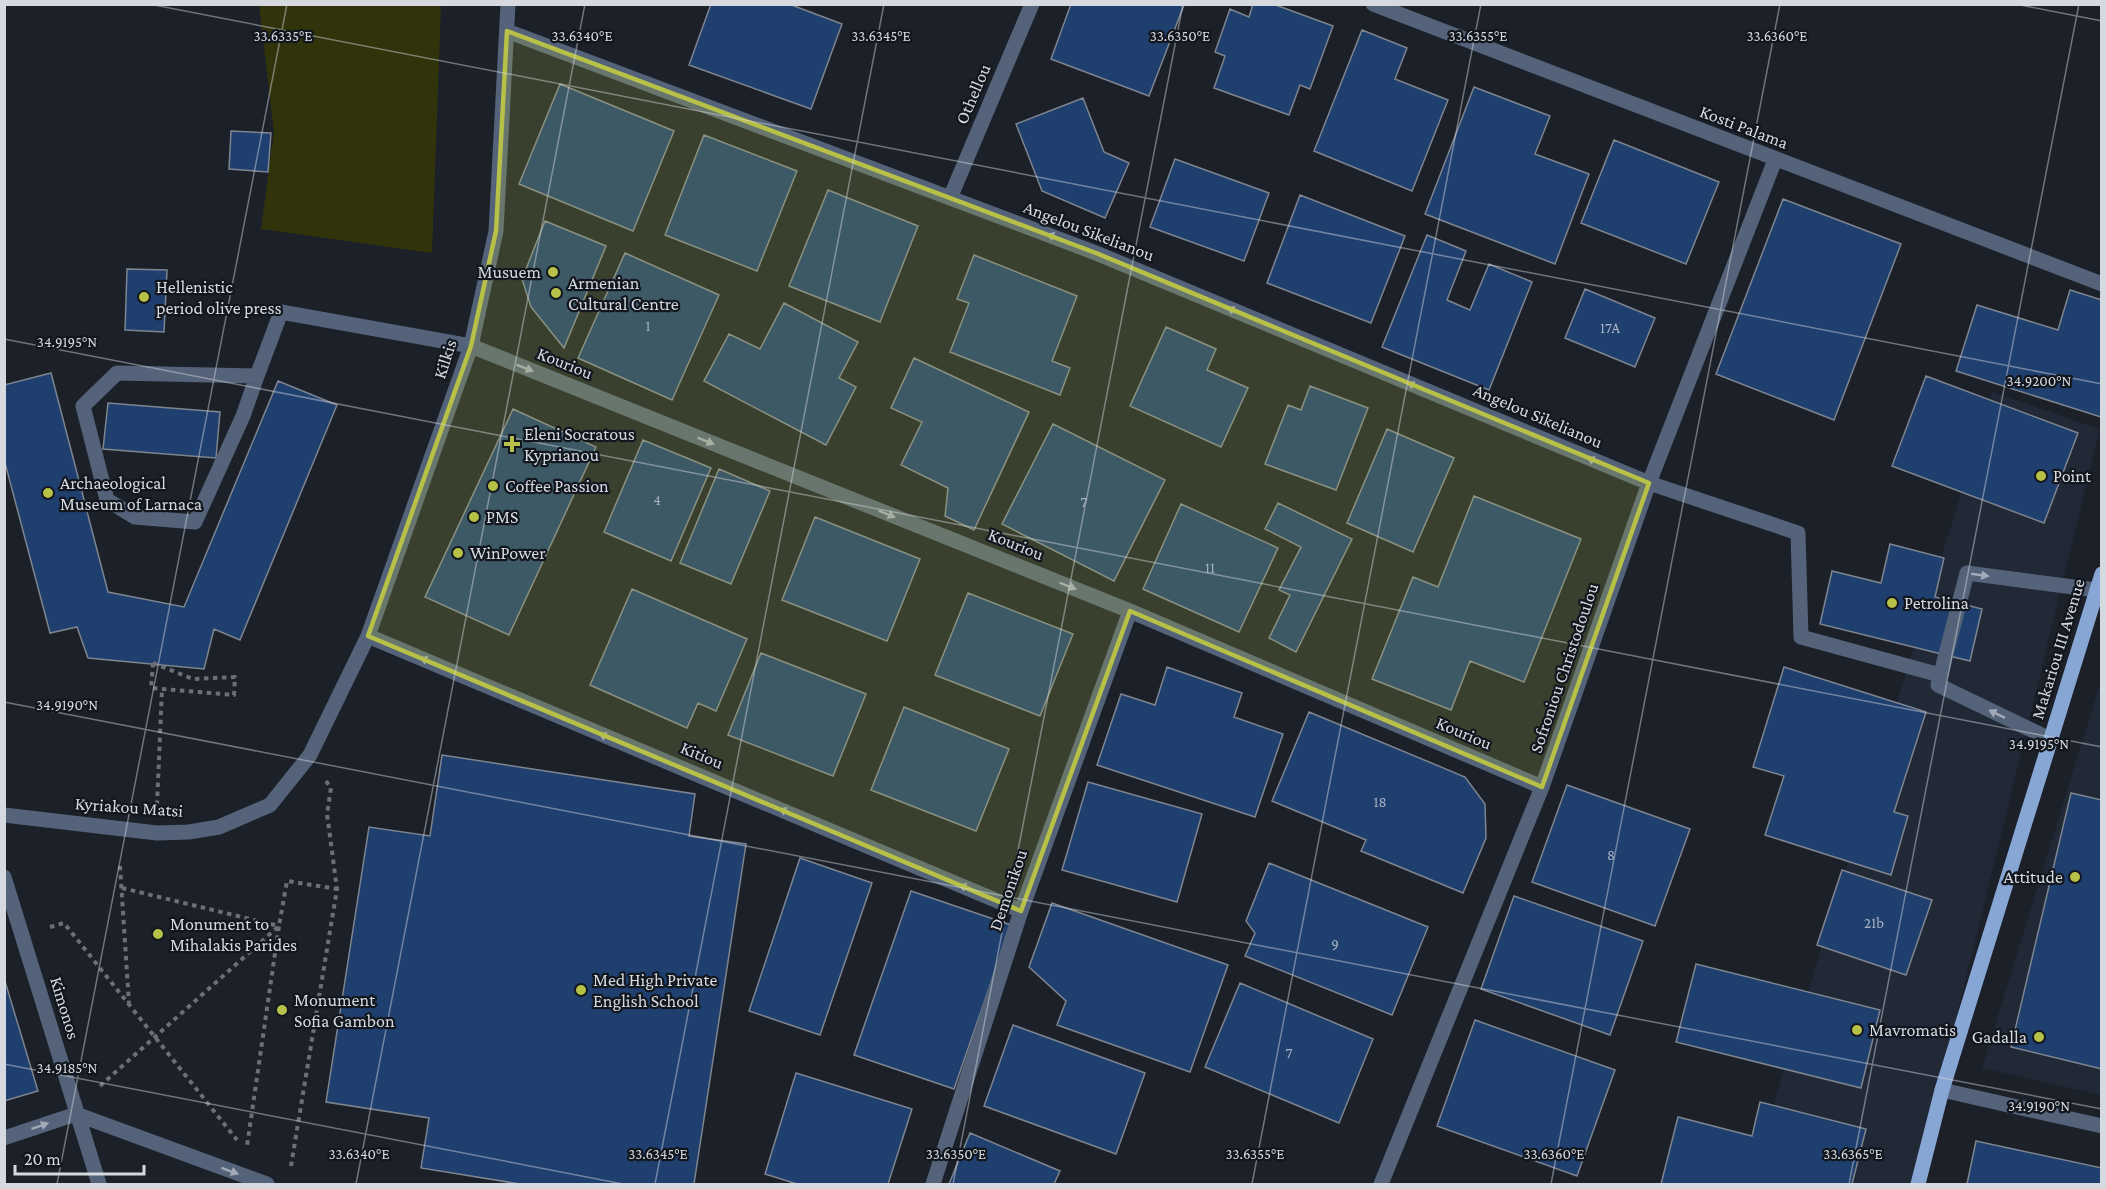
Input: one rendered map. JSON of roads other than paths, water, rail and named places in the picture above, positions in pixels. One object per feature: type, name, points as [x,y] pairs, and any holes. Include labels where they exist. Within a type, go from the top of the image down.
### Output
[{"type":"main road","name":"Makariou III Avenue","points":[[1918,1185],[1942,1090],[2050,740],[2096,601],[2102,574]]},
{"type":"street","name":"Kilkis","points":[[335,706],[368,636],[471,346],[496,231],[508,4]]},
{"type":"street","name":"Othellou","points":[[950,198],[1032,4]]},
{"type":"street","name":"Kosti Palama","points":[[1373,4],[1399,9],[1775,160],[2102,284]]},
{"type":"street","name":"Angelou Sikelianou","points":[[507,31],[1096,253],[1649,483],[1798,533],[1801,637],[1940,675]]},
{"type":"street","name":"Sofroniou Christodoulou","points":[[1381,1185],[1542,787],[1649,483],[1775,160]]},
{"type":"street","name":"Kouriou","points":[[257,376],[281,312],[471,346],[1130,611],[1542,787]]},
{"type":"street","points":[[117,373],[257,376],[243,416],[195,522],[135,518],[107,500],[83,406],[117,373]]},
{"type":"street","points":[[2050,740],[1938,685],[1967,573],[2096,601]]},
{"type":"street","name":"Demonikou","points":[[933,1185],[1021,911],[1130,611]]},
{"type":"street","name":"Kitiou","points":[[368,636],[1021,911]]},
{"type":"street","name":"Kyriakou Matsi","points":[[4,815],[157,833],[189,832],[219,827],[270,806],[310,755],[335,706]]},
{"type":"street","name":"Kimonos","points":[[4,877],[99,1185]]},
{"type":"street","points":[[1942,1090],[2102,1126]]},
{"type":"street","points":[[4,1138],[76,1114],[267,1185]]},
{"type":"place","name":"Musuem","points":[[553,272]]},
{"type":"place","name":"Armenian Cultural Centre","points":[[556,293]]},
{"type":"place","name":"Hellenistic period olive press","points":[[144,297]]},
{"type":"place","name":"Eleni Socratous Kyprianou","points":[[512,444]]},
{"type":"place","name":"Point","points":[[2041,476]]},
{"type":"place","name":"Coffee Passion","points":[[493,486]]},
{"type":"place","name":"Archaeological Museum of Larnaca","points":[[48,493]]},
{"type":"place","name":"PMS","points":[[474,517]]},
{"type":"place","name":"WinPower","points":[[458,553]]},
{"type":"place","name":"Petrolina","points":[[1892,603]]},
{"type":"place","name":"Attitude","points":[[2075,877]]},
{"type":"place","name":"Monument to Mihalakis Parides","points":[[158,934]]},
{"type":"place","name":"Med High Private English School","points":[[581,990]]},
{"type":"place","name":"Monument Sofia Gambon","points":[[282,1010]]},
{"type":"place","name":"Mavromatis","points":[[1857,1030]]},
{"type":"place","name":"Gadalla","points":[[2039,1037]]}]
